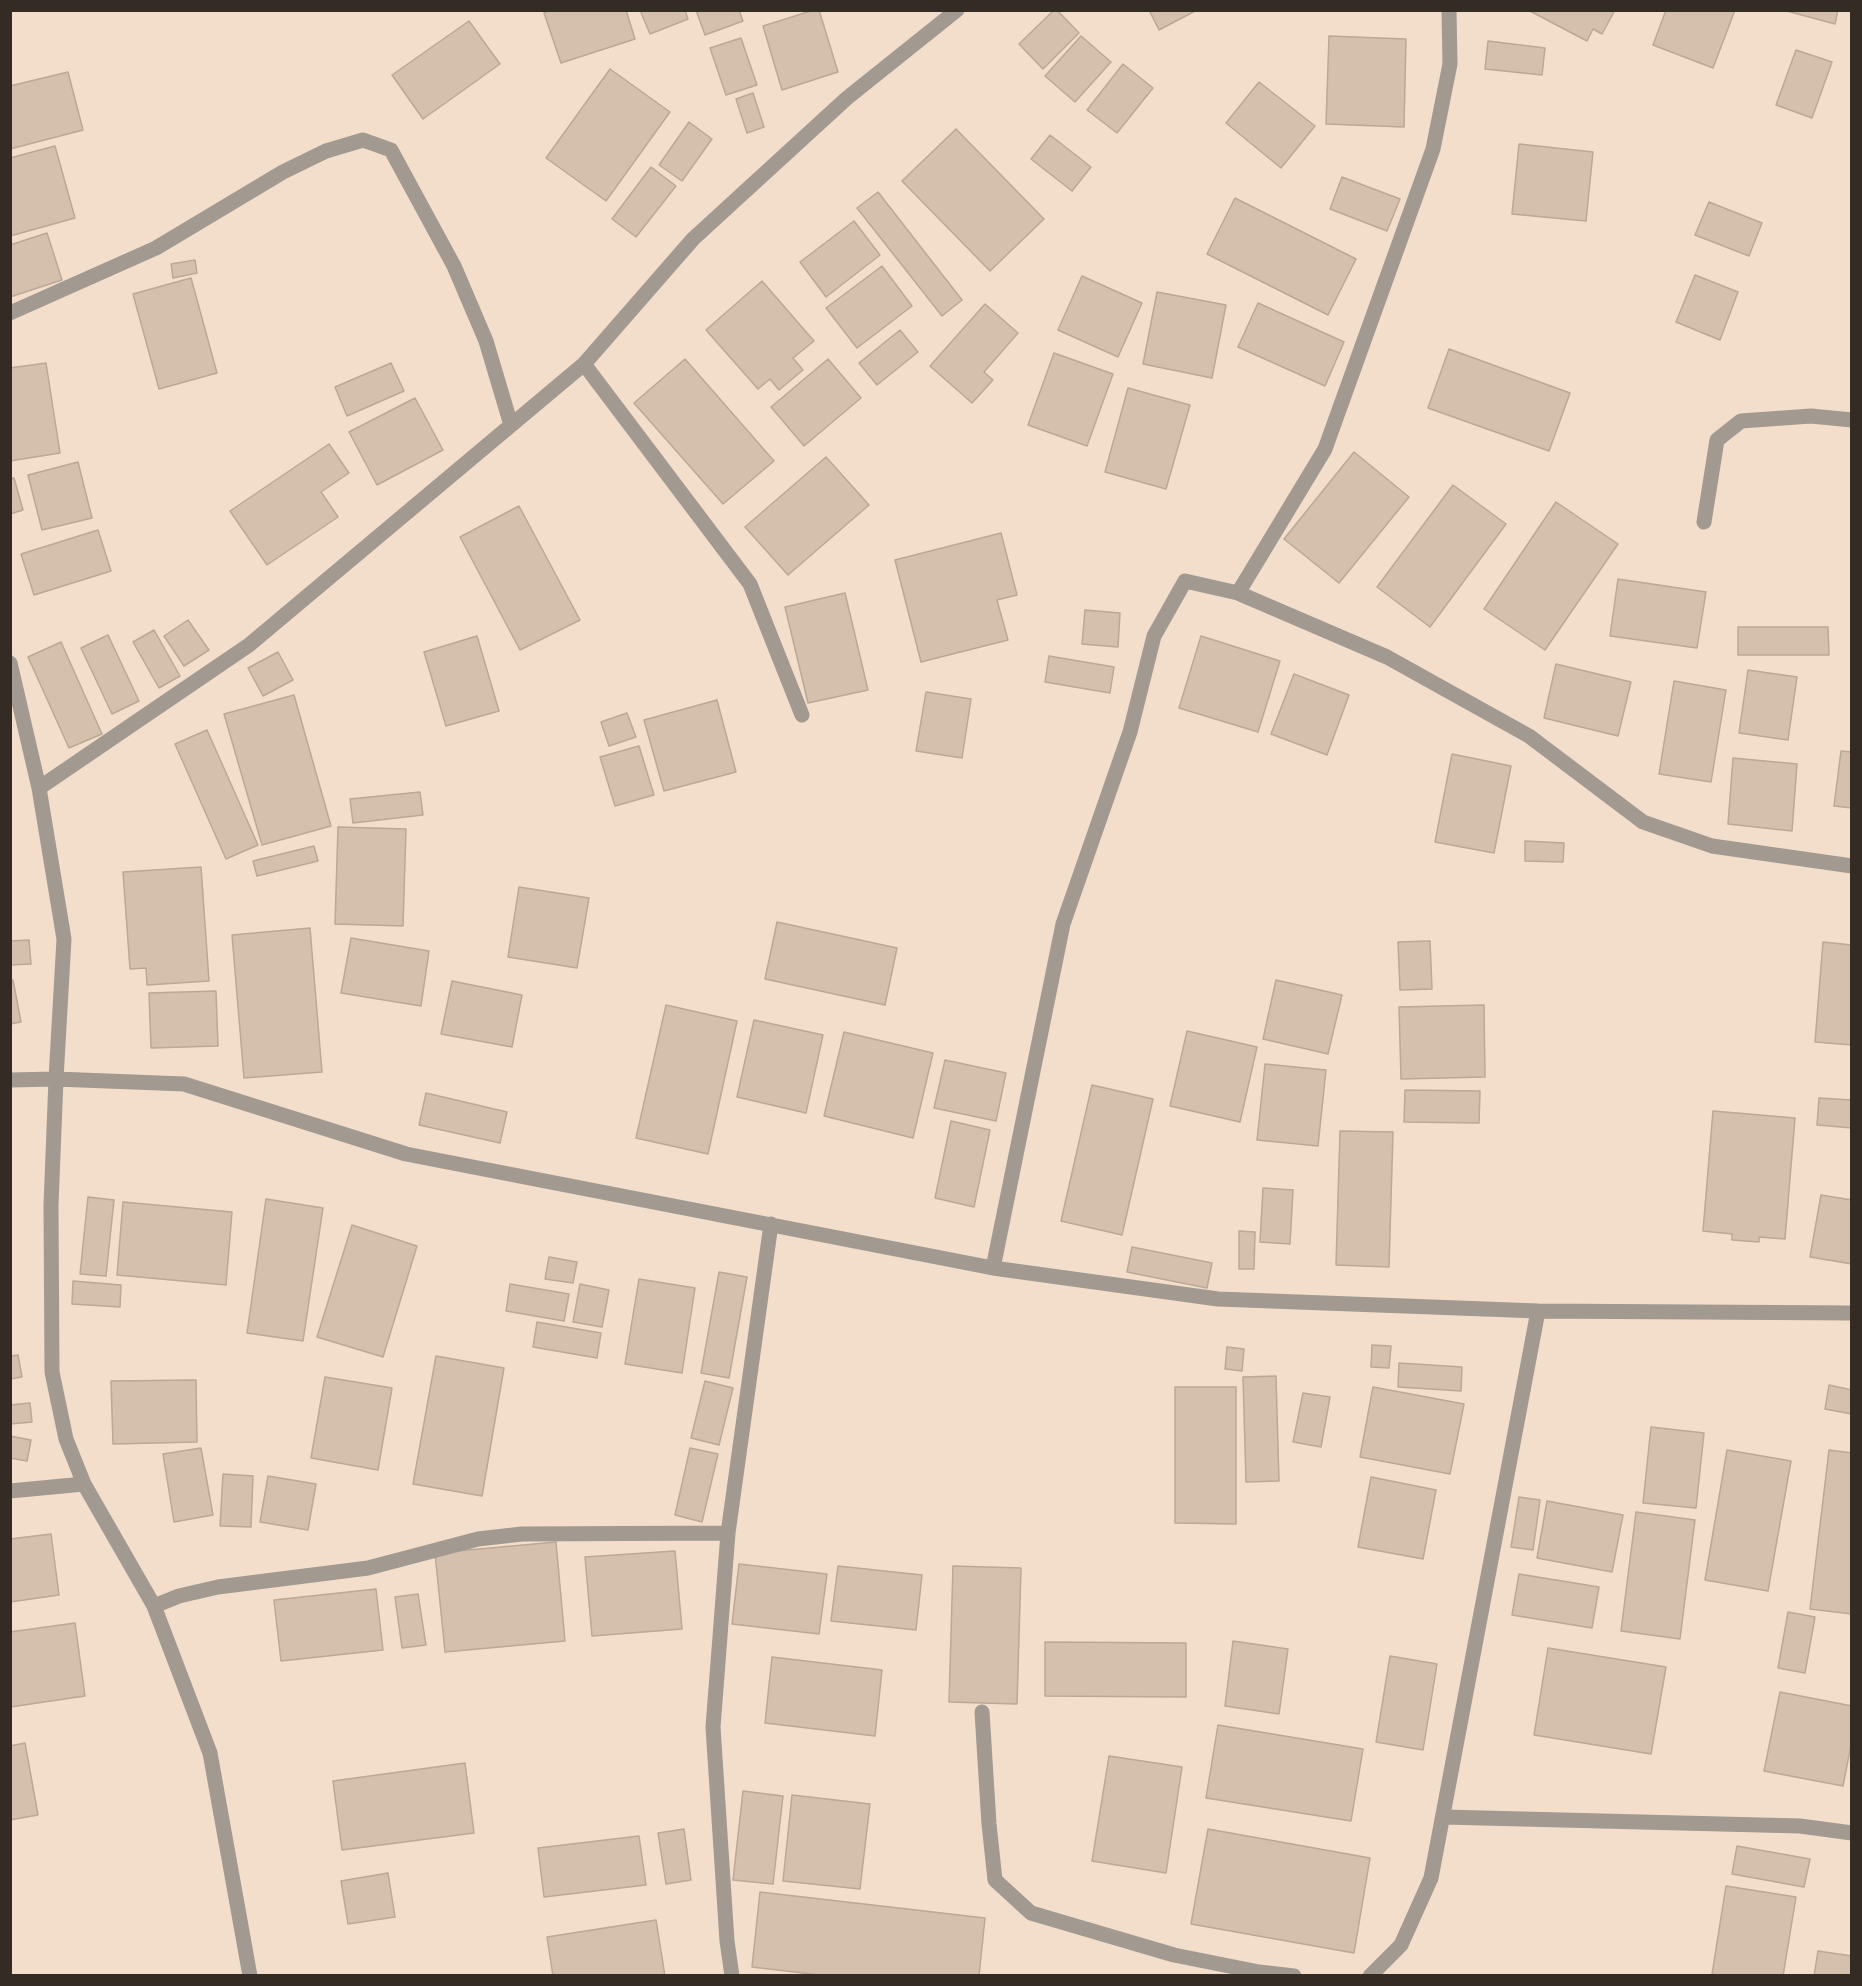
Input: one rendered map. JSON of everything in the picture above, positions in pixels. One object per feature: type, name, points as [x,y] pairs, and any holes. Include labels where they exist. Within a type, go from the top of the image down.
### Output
[{"type":"street","points":[[39,788],[249,645],[584,364],[693,239],[847,98],[957,10]]},
{"type":"street","points":[[1238,593],[1325,449],[1433,149],[1450,64],[1449,10]]},
{"type":"street","points":[[10,313],[156,248],[283,172],[326,151],[363,140],[391,150],[454,266],[486,341],[511,425]]},
{"type":"street","points":[[584,364],[750,584],[802,715]]},
{"type":"street","points":[[1704,522],[1717,440],[1741,421],[1811,416],[1851,420]]},
{"type":"street","points":[[993,1268],[1063,924],[1130,732],[1154,636],[1185,581],[1238,593],[1387,657],[1529,736],[1643,822],[1712,846],[1851,866]]},
{"type":"street","points":[[10,663],[39,788],[64,939],[51,1205],[52,1372],[66,1440],[84,1484],[154,1606],[210,1753],[250,1976]]},
{"type":"street","points":[[10,1080],[56,1079],[184,1084],[406,1154],[993,1268],[1218,1299],[1538,1311],[1851,1313]]},
{"type":"street","points":[[732,1976],[727,1941],[713,1727],[728,1533],[771,1224]]},
{"type":"street","points":[[1370,1976],[1401,1945],[1431,1878],[1538,1311]]},
{"type":"street","points":[[10,1491],[84,1484]]},
{"type":"street","points":[[154,1606],[179,1596],[218,1587],[368,1568],[478,1539],[522,1534],[728,1533]]},
{"type":"street","points":[[982,1712],[995,1880],[1031,1912],[1174,1955],[1258,1974],[1294,1976]]},
{"type":"street","points":[[1443,1817],[1800,1826],[1851,1833]]},
{"type":"building","points":[[550,10],[626,10],[635,39],[561,63],[544,13]]},
{"type":"building","points":[[640,10],[685,10],[688,19],[650,34]]},
{"type":"building","points":[[696,10],[739,10],[743,21],[705,35]]},
{"type":"building","points":[[819,10],[838,72],[782,90],[763,26]]},
{"type":"building","points":[[1054,10],[1057,10],[1079,33],[1043,69],[1019,44]]},
{"type":"building","points":[[1149,10],[1197,10],[1159,30]]},
{"type":"building","points":[[1528,10],[1615,10],[1602,34],[1593,29],[1587,41]]},
{"type":"building","points":[[1666,10],[1735,10],[1713,68],[1653,45]]},
{"type":"building","points":[[1783,10],[1838,10],[1835,24]]},
{"type":"building","points":[[469,21],[500,64],[423,119],[392,75]]},
{"type":"building","points":[[1081,36],[1111,62],[1075,102],[1045,76]]},
{"type":"building","points":[[1329,36],[1406,39],[1404,127],[1326,124]]},
{"type":"building","points":[[741,38],[757,85],[726,95],[710,48]]},
{"type":"building","points":[[1488,41],[1545,48],[1542,75],[1485,69]]},
{"type":"building","points":[[1796,50],[1832,62],[1812,118],[1776,105]]},
{"type":"building","points":[[1123,64],[1153,88],[1117,133],[1087,110]]},
{"type":"building","points":[[610,69],[670,112],[606,201],[546,158]]},
{"type":"building","points":[[68,72],[83,130],[10,149],[10,86]]},
{"type":"building","points":[[1259,82],[1315,126],[1281,168],[1226,123]]},
{"type":"building","points":[[753,93],[764,127],[747,133],[736,99]]},
{"type":"building","points":[[689,122],[712,139],[682,181],[659,165]]},
{"type":"building","points":[[956,129],[1044,219],[990,271],[902,181]]},
{"type":"building","points":[[1050,135],[1091,167],[1072,191],[1031,159]]},
{"type":"building","points":[[1519,144],[1593,152],[1586,221],[1512,214]]},
{"type":"building","points":[[55,146],[75,218],[10,236],[10,158]]},
{"type":"building","points":[[651,167],[676,186],[636,237],[612,219]]},
{"type":"building","points":[[1342,177],[1400,199],[1387,231],[1330,209]]},
{"type":"building","points":[[878,192],[962,300],[942,316],[857,208]]},
{"type":"building","points":[[1235,198],[1356,259],[1328,315],[1207,254]]},
{"type":"building","points":[[1709,202],[1762,223],[1749,256],[1695,235]]},
{"type":"building","points":[[854,221],[880,255],[826,297],[800,262]]},
{"type":"building","points":[[47,233],[62,280],[10,297],[10,245]]},
{"type":"building","points":[[195,260],[197,273],[173,278],[171,264]]},
{"type":"building","points":[[882,266],[912,306],[857,348],[826,308]]},
{"type":"building","points":[[1695,275],[1738,292],[1720,340],[1676,322]]},
{"type":"building","points":[[1082,276],[1142,303],[1118,357],[1058,330]]},
{"type":"building","points":[[191,278],[217,373],[159,389],[133,294]]},
{"type":"building","points":[[762,281],[814,341],[793,358],[803,370],[779,390],[770,379],[758,389],[706,330]]},
{"type":"building","points":[[1157,292],[1226,305],[1212,378],[1143,364]]},
{"type":"building","points":[[1258,303],[1344,342],[1325,386],[1238,347]]},
{"type":"building","points":[[985,304],[1018,333],[984,372],[993,380],[972,403],[930,366]]},
{"type":"building","points":[[900,330],[918,352],[877,385],[859,363]]},
{"type":"building","points":[[1449,349],[1570,393],[1549,451],[1428,408]]},
{"type":"building","points":[[1054,353],[1113,374],[1087,446],[1028,425]]},
{"type":"building","points":[[685,359],[774,461],[723,504],[634,403]]},
{"type":"building","points":[[828,359],[861,398],[804,446],[771,407]]},
{"type":"building","points":[[46,363],[60,453],[10,461],[10,368]]},
{"type":"building","points":[[391,363],[404,391],[347,416],[335,387]]},
{"type":"building","points":[[1128,388],[1190,405],[1166,489],[1105,472]]},
{"type":"building","points":[[415,398],[443,450],[377,485],[349,432]]},
{"type":"building","points":[[329,444],[349,473],[321,492],[338,517],[267,565],[230,511]]},
{"type":"building","points":[[1354,452],[1409,497],[1339,583],[1284,539]]},
{"type":"building","points":[[826,457],[869,505],[788,575],[745,527]]},
{"type":"building","points":[[78,462],[92,518],[42,530],[28,475]]},
{"type":"building","points":[[14,478],[23,510],[10,514],[10,479]]},
{"type":"building","points":[[1453,485],[1506,524],[1430,627],[1377,587]]},
{"type":"building","points":[[1556,502],[1618,544],[1545,650],[1484,609]]},
{"type":"building","points":[[519,506],[580,620],[520,650],[460,537]]},
{"type":"building","points":[[98,530],[111,571],[34,595],[21,554]]},
{"type":"building","points":[[1001,533],[1017,595],[997,600],[1008,640],[921,662],[895,560]]},
{"type":"building","points":[[1618,579],[1706,592],[1697,648],[1610,636]]},
{"type":"building","points":[[845,593],[868,690],[808,703],[785,607]]},
{"type":"building","points":[[1085,610],[1120,613],[1118,647],[1082,644]]},
{"type":"building","points":[[188,620],[209,650],[184,666],[164,636]]},
{"type":"building","points":[[1738,627],[1828,627],[1829,655],[1738,655]]},
{"type":"building","points":[[154,630],[180,676],[159,688],[133,642]]},
{"type":"building","points":[[108,635],[139,701],[112,714],[81,648]]},
{"type":"building","points":[[477,636],[499,711],[446,726],[424,652]]},
{"type":"building","points":[[1201,636],[1280,661],[1258,732],[1179,708]]},
{"type":"building","points":[[61,642],[102,734],[69,748],[28,657]]},
{"type":"building","points":[[278,652],[293,680],[263,696],[248,668]]},
{"type":"building","points":[[1049,656],[1114,667],[1110,693],[1045,682]]},
{"type":"building","points":[[1556,664],[1631,682],[1618,736],[1544,718]]},
{"type":"building","points":[[1748,670],[1797,677],[1788,740],[1739,733]]},
{"type":"building","points":[[1294,674],[1349,695],[1327,755],[1271,734]]},
{"type":"building","points":[[1674,681],[1726,690],[1711,782],[1659,774]]},
{"type":"building","points":[[926,692],[971,699],[962,758],[916,751]]},
{"type":"building","points":[[294,695],[331,826],[262,845],[224,714]]},
{"type":"building","points":[[717,700],[736,772],[664,791],[644,720]]},
{"type":"building","points":[[627,713],[636,737],[609,746],[601,722]]},
{"type":"building","points":[[207,730],[258,845],[226,859],[175,744]]},
{"type":"building","points":[[639,746],[654,795],[615,806],[600,757]]},
{"type":"building","points":[[1841,751],[1852,752],[1852,808],[1834,806]]},
{"type":"building","points":[[1452,754],[1511,766],[1494,853],[1435,842]]},
{"type":"building","points":[[1733,758],[1797,764],[1792,831],[1728,824]]},
{"type":"building","points":[[420,792],[423,815],[353,823],[350,799]]},
{"type":"building","points":[[338,827],[406,829],[403,926],[335,924]]},
{"type":"building","points":[[1525,841],[1564,843],[1563,862],[1525,861]]},
{"type":"building","points":[[314,846],[318,861],[257,876],[253,861]]},
{"type":"building","points":[[201,867],[209,981],[147,985],[146,968],[130,969],[123,872]]},
{"type":"building","points":[[519,887],[589,898],[577,968],[508,957]]},
{"type":"building","points":[[777,922],[897,948],[885,1005],[765,979]]},
{"type":"building","points":[[310,928],[322,1072],[244,1078],[232,935]]},
{"type":"building","points":[[351,938],[429,951],[421,1006],[341,993]]},
{"type":"building","points":[[29,940],[31,964],[10,965],[10,941]]},
{"type":"building","points":[[1430,941],[1432,989],[1400,990],[1398,942]]},
{"type":"building","points":[[1823,942],[1852,945],[1852,1045],[1815,1042]]},
{"type":"building","points":[[10,980],[13,980],[21,1022],[10,1024]]},
{"type":"building","points":[[1276,980],[1342,995],[1328,1054],[1263,1039]]},
{"type":"building","points":[[452,981],[522,995],[512,1047],[441,1034]]},
{"type":"building","points":[[216,991],[218,1046],[151,1048],[149,993]]},
{"type":"building","points":[[666,1005],[737,1021],[708,1154],[636,1138]]},
{"type":"building","points":[[1484,1005],[1485,1077],[1401,1079],[1399,1007]]},
{"type":"building","points":[[754,1020],[823,1035],[806,1113],[737,1097]]},
{"type":"building","points":[[1187,1031],[1257,1047],[1240,1122],[1170,1106]]},
{"type":"building","points":[[844,1032],[933,1053],[913,1138],[824,1116]]},
{"type":"building","points":[[945,1060],[1006,1073],[996,1121],[934,1108]]},
{"type":"building","points":[[1265,1064],[1326,1070],[1318,1146],[1257,1140]]},
{"type":"building","points":[[1092,1085],[1153,1099],[1122,1235],[1061,1221]]},
{"type":"building","points":[[1405,1090],[1480,1091],[1479,1123],[1404,1122]]},
{"type":"building","points":[[426,1093],[507,1112],[500,1143],[419,1125]]},
{"type":"building","points":[[1819,1098],[1852,1100],[1852,1128],[1817,1125]]},
{"type":"building","points":[[1713,1111],[1795,1118],[1785,1239],[1759,1237],[1759,1242],[1732,1240],[1732,1234],[1703,1231]]},
{"type":"building","points":[[951,1121],[990,1130],[974,1207],[935,1198]]},
{"type":"building","points":[[1340,1131],[1393,1132],[1389,1267],[1336,1265]]},
{"type":"building","points":[[1263,1188],[1293,1190],[1290,1244],[1260,1242]]},
{"type":"building","points":[[1821,1195],[1852,1200],[1852,1264],[1810,1257]]},
{"type":"building","points":[[88,1197],[114,1200],[106,1276],[80,1274]]},
{"type":"building","points":[[266,1199],[323,1208],[303,1341],[247,1333]]},
{"type":"building","points":[[123,1202],[232,1212],[226,1285],[117,1275]]},
{"type":"building","points":[[352,1225],[417,1246],[383,1357],[317,1337]]},
{"type":"building","points":[[1239,1231],[1255,1232],[1254,1269],[1239,1269]]},
{"type":"building","points":[[1132,1247],[1212,1263],[1207,1288],[1127,1272]]},
{"type":"building","points":[[549,1257],[577,1262],[573,1283],[545,1279]]},
{"type":"building","points":[[719,1272],[747,1277],[729,1378],[701,1373]]},
{"type":"building","points":[[639,1279],[695,1288],[682,1373],[625,1364]]},
{"type":"building","points":[[73,1281],[121,1285],[120,1307],[72,1304]]},
{"type":"building","points":[[510,1284],[569,1294],[564,1321],[506,1311]]},
{"type":"building","points":[[580,1284],[609,1290],[602,1327],[573,1322]]},
{"type":"building","points":[[537,1322],[601,1333],[597,1358],[533,1347]]},
{"type":"building","points":[[1372,1345],[1391,1346],[1389,1368],[1371,1367]]},
{"type":"building","points":[[1227,1347],[1244,1349],[1242,1371],[1225,1369]]},
{"type":"building","points":[[18,1355],[22,1377],[10,1379],[10,1356]]},
{"type":"building","points":[[436,1356],[504,1368],[482,1496],[413,1484]]},
{"type":"building","points":[[1399,1363],[1462,1367],[1461,1391],[1398,1387]]},
{"type":"building","points":[[1276,1376],[1279,1481],[1246,1482],[1243,1377]]},
{"type":"building","points":[[325,1377],[392,1388],[378,1470],[311,1458]]},
{"type":"building","points":[[196,1380],[197,1442],[113,1444],[111,1381]]},
{"type":"building","points":[[705,1381],[733,1388],[719,1445],[691,1438]]},
{"type":"building","points":[[1829,1385],[1852,1390],[1852,1414],[1825,1409]]},
{"type":"building","points":[[1175,1387],[1236,1387],[1236,1524],[1175,1523]]},
{"type":"building","points":[[1373,1387],[1464,1404],[1450,1474],[1360,1457]]},
{"type":"building","points":[[1303,1393],[1330,1397],[1321,1447],[1293,1442]]},
{"type":"building","points":[[30,1403],[32,1422],[10,1424],[10,1405]]},
{"type":"building","points":[[1651,1427],[1704,1433],[1696,1508],[1643,1503]]},
{"type":"building","points":[[10,1436],[31,1440],[27,1461],[10,1458]]},
{"type":"building","points":[[201,1448],[213,1515],[174,1522],[163,1454]]},
{"type":"building","points":[[690,1448],[718,1454],[702,1522],[675,1515]]},
{"type":"building","points":[[1727,1450],[1791,1461],[1768,1591],[1705,1580]]},
{"type":"building","points":[[1829,1450],[1852,1453],[1852,1614],[1810,1609]]},
{"type":"building","points":[[223,1474],[253,1476],[251,1527],[220,1526]]},
{"type":"building","points":[[268,1476],[316,1484],[308,1530],[260,1522]]},
{"type":"building","points":[[1371,1477],[1436,1490],[1423,1559],[1358,1547]]},
{"type":"building","points":[[1519,1497],[1540,1500],[1533,1550],[1511,1547]]},
{"type":"building","points":[[1547,1501],[1623,1515],[1612,1572],[1537,1558]]},
{"type":"building","points":[[1636,1512],[1695,1520],[1680,1639],[1621,1631]]},
{"type":"building","points":[[51,1534],[59,1595],[10,1602],[10,1539]]},
{"type":"building","points":[[556,1542],[565,1641],[445,1652],[435,1553]]},
{"type":"building","points":[[675,1551],[682,1629],[592,1636],[585,1557]]},
{"type":"building","points":[[739,1564],[827,1574],[819,1634],[732,1624]]},
{"type":"building","points":[[838,1566],[922,1575],[916,1630],[831,1621]]},
{"type":"building","points":[[953,1566],[1021,1568],[1017,1704],[949,1702]]},
{"type":"building","points":[[1519,1574],[1599,1587],[1592,1628],[1512,1615]]},
{"type":"building","points":[[376,1589],[383,1650],[281,1661],[274,1600]]},
{"type":"building","points":[[418,1594],[426,1645],[402,1648],[395,1597]]},
{"type":"building","points":[[1788,1612],[1815,1617],[1805,1673],[1778,1668]]},
{"type":"building","points":[[75,1623],[85,1696],[10,1707],[10,1632]]},
{"type":"building","points":[[1233,1641],[1288,1649],[1279,1714],[1225,1706]]},
{"type":"building","points":[[1045,1642],[1186,1643],[1186,1697],[1045,1696]]},
{"type":"building","points":[[1548,1648],[1666,1667],[1651,1754],[1534,1735]]},
{"type":"building","points":[[1390,1656],[1437,1664],[1423,1750],[1376,1742]]},
{"type":"building","points":[[772,1657],[882,1670],[875,1736],[765,1723]]},
{"type":"building","points":[[1780,1692],[1852,1706],[1852,1740],[1843,1786],[1764,1771]]},
{"type":"building","points":[[1218,1725],[1363,1749],[1351,1821],[1206,1798]]},
{"type":"building","points":[[25,1743],[38,1815],[10,1820],[10,1746]]},
{"type":"building","points":[[1109,1756],[1182,1767],[1166,1873],[1092,1861]]},
{"type":"building","points":[[465,1763],[474,1833],[342,1850],[333,1781]]},
{"type":"building","points":[[743,1791],[783,1796],[773,1884],[733,1880]]},
{"type":"building","points":[[792,1795],[870,1804],[860,1889],[783,1881]]},
{"type":"building","points":[[684,1829],[691,1880],[666,1884],[658,1833]]},
{"type":"building","points":[[1208,1829],[1370,1858],[1354,1953],[1191,1924]]},
{"type":"building","points":[[639,1836],[646,1885],[544,1897],[538,1848]]},
{"type":"building","points":[[1737,1846],[1810,1859],[1804,1887],[1732,1874]]},
{"type":"building","points":[[388,1873],[395,1917],[348,1924],[341,1881]]},
{"type":"building","points":[[1726,1886],[1796,1897],[1783,1976],[1712,1974]]},
{"type":"building","points":[[760,1892],[985,1918],[979,1976],[828,1976],[752,1967]]},
{"type":"building","points":[[656,1920],[665,1976],[553,1976],[547,1937]]},
{"type":"building","points":[[1818,1951],[1852,1956],[1852,1976],[1814,1976]]}]
